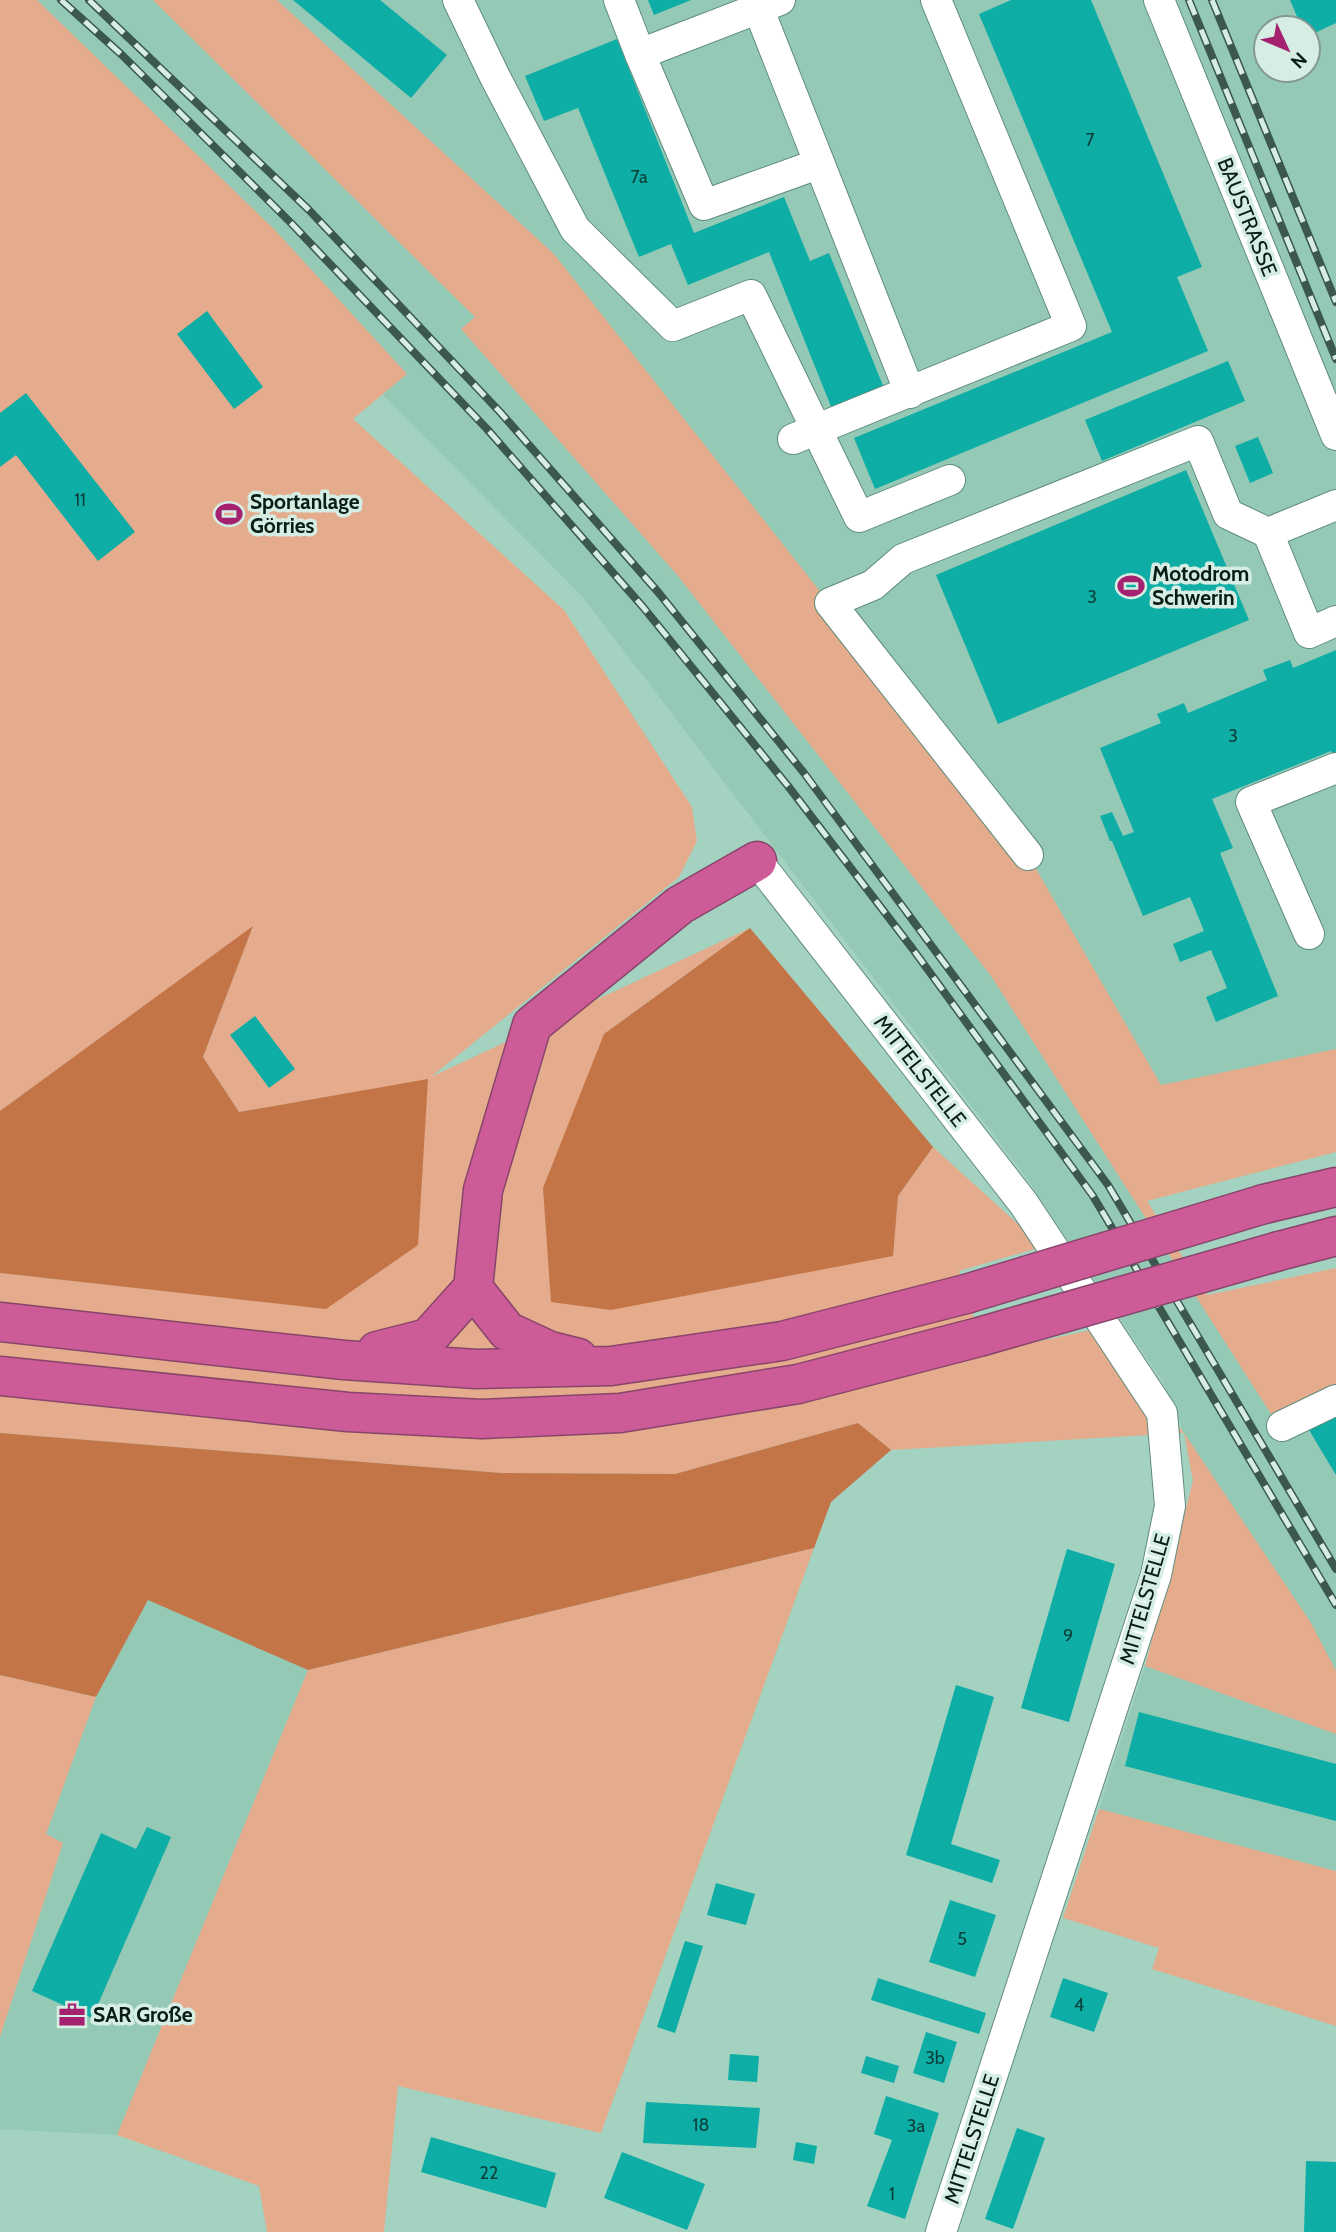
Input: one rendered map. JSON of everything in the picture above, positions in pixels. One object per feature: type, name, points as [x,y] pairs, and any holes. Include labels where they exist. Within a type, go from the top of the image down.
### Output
[{"type":"highway","points":[[344,1360],[428,1338],[473,1288],[483,1190],[532,1025],[680,905],[757,861]]},
{"type":"highway","points":[[0,1322],[344,1360],[476,1369],[611,1366],[782,1341],[966,1294],[1264,1204],[1336,1187]]},
{"type":"highway","points":[[0,1376],[348,1412],[482,1419],[621,1413],[798,1384],[979,1337],[1336,1236]]},
{"type":"highway","points":[[473,1288],[508,1331],[550,1351],[611,1366]]},
{"type":"street","points":[[458,0],[575,229],[673,326],[751,295],[805,434],[859,517],[950,480]]},
{"type":"street","points":[[619,0],[704,205],[818,164]]},
{"type":"street","points":[[805,434],[1071,326],[936,0]]},
{"type":"street","name":"BAUSTRASSE","points":[[1159,0],[1336,435]]},
{"type":"street","points":[[640,54],[764,3],[818,164],[910,393]]},
{"type":"street","points":[[1028,855],[830,603],[873,584],[903,559],[1198,441],[1228,514],[1268,533],[1310,633],[1336,621]]},
{"type":"street","points":[[1268,533],[1336,505]]},
{"type":"street","points":[[1309,934],[1251,802],[1336,768]]},
{"type":"street","name":"MITTELSTELLE","points":[[757,861],[1024,1204],[1162,1413],[1170,1506],[1156,1575],[941,2232]]},
{"type":"street","points":[[1282,1426],[1336,1400]]},
{"type":"shaded area","points":[[0,0],[37,0],[275,230],[407,374],[353,419],[564,610],[692,807],[697,841],[679,877],[431,1077],[750,928],[604,1034],[892,1256],[898,1196],[933,1147],[1019,1225],[1038,1248],[959,1271],[985,1353],[1101,1328],[1184,1433],[891,1450],[858,1423],[675,1474],[501,1473],[0,1433],[0,1273],[326,1308],[428,1080],[239,1112],[203,1057],[252,928],[0,1111]]},
{"type":"shaded area","points":[[37,0],[153,0],[475,317],[461,329],[678,576],[991,976],[1278,1424],[1336,1390],[1336,1688],[1184,1433],[1163,1382],[1025,1176],[582,596],[383,395],[407,373]]},
{"type":"shaded area","points":[[153,0],[277,0],[554,254],[1028,855],[1161,1085],[1336,1049],[1336,1152],[1147,1201],[1207,1295],[1336,1268],[1336,1390],[1278,1425],[991,976],[678,576],[461,329],[475,317]]},
{"type":"shaded area","points":[[277,0],[1336,0],[1336,1049],[1161,1086],[1028,855]]},
{"type":"shaded area","points":[[253,926],[203,1057],[239,1112],[428,1079],[418,1245],[326,1309],[0,1273],[0,1111]]},
{"type":"shaded area","points":[[750,928],[933,1147],[898,1196],[893,1256],[611,1310],[551,1302],[543,1188],[604,1034]]},
{"type":"shaded area","points":[[858,1423],[891,1450],[831,1502],[814,1548],[308,1670],[148,1600],[96,1697],[0,1675],[0,1433],[501,1473],[675,1474]]},
{"type":"shaded area","points":[[1184,1433],[1311,1623],[1336,1671],[1336,1734],[1145,1666],[1193,1481]]},
{"type":"shaded area","points":[[814,1548],[601,2133],[398,2086],[384,2232],[267,2232],[259,2186],[117,2135],[308,1670]]},
{"type":"shaded area","points":[[148,1600],[308,1670],[117,2135],[0,2129],[0,2037],[63,1844],[46,1834],[96,1697]]},
{"type":"shaded area","points":[[1145,1666],[1336,1734],[1336,1871],[1099,1809]]},
{"type":"shaded area","points":[[0,1675],[96,1697],[46,1834],[63,1843],[0,2037]]},
{"type":"shaded area","points":[[1099,1809],[1336,1871],[1336,2026],[1152,1969],[1159,1948],[1063,1918]]},
{"type":"building","points":[[293,0],[380,0],[447,55],[411,98]]},
{"type":"building","points":[[648,0],[691,0],[654,15]]},
{"type":"building","points":[[1011,0],[1091,0],[1202,267],[1177,277],[1208,351],[875,489],[854,438],[1112,332],[979,14]]},
{"type":"building","points":[[1290,0],[1336,0],[1336,23],[1322,30],[1322,14],[1296,14]]},
{"type":"building","points":[[617,39],[694,233],[784,197],[810,261],[829,253],[884,388],[832,409],[769,252],[688,285],[671,244],[639,257],[578,108],[544,121],[525,76]]},
{"type":"building","points":[[207,311],[263,387],[234,409],[177,334]]},
{"type":"building","points":[[1228,361],[1245,401],[1102,461],[1085,420]]},
{"type":"building","points":[[26,393],[135,532],[98,561],[16,455],[0,467],[0,413]]},
{"type":"building","points":[[1258,437],[1273,473],[1250,483],[1235,446]]},
{"type":"building","points":[[1186,470],[1249,620],[998,724],[936,575]]},
{"type":"building","points":[[1336,650],[1336,762],[1331,751],[1212,799],[1233,848],[1220,853],[1278,996],[1216,1022],[1206,997],[1227,988],[1211,950],[1180,962],[1173,944],[1204,931],[1190,897],[1143,916],[1110,841],[1100,816],[1112,812],[1123,836],[1134,832],[1100,748],[1161,723],[1157,714],[1184,703],[1188,713],[1267,680],[1263,670],[1290,660],[1293,668]]},
{"type":"building","points":[[255,1016],[295,1069],[269,1088],[230,1035]]},
{"type":"building","points":[[1336,1414],[1336,1475],[1309,1430]]},
{"type":"building","points":[[1067,1549],[1115,1564],[1069,1722],[1021,1708]]},
{"type":"building","points":[[956,1685],[994,1697],[951,1844],[1000,1860],[992,1883],[906,1855]]},
{"type":"building","points":[[1139,1712],[1336,1764],[1336,1821],[1125,1766]]},
{"type":"building","points":[[147,1827],[171,1837],[92,2018],[32,1991],[101,1833],[136,1849]]},
{"type":"building","points":[[716,1883],[755,1894],[746,1925],[707,1915]]},
{"type":"building","points":[[950,1900],[996,1915],[975,1977],[929,1962]]},
{"type":"building","points":[[685,1941],[703,1946],[675,2033],[657,2027]]},
{"type":"building","points":[[878,1978],[986,2013],[979,2034],[871,2000]]},
{"type":"building","points":[[1063,1978],[1108,1993],[1094,2032],[1050,2017]]},
{"type":"building","points":[[926,2032],[957,2042],[944,2083],[913,2073]]},
{"type":"building","points":[[730,2054],[759,2056],[757,2082],[728,2080]]},
{"type":"building","points":[[866,2056],[899,2066],[894,2083],[861,2073]]},
{"type":"building","points":[[886,2096],[939,2113],[905,2219],[867,2206],[892,2140],[874,2134]]},
{"type":"building","points":[[646,2102],[760,2108],[756,2148],[643,2143]]},
{"type":"building","points":[[1017,2128],[1045,2138],[1013,2229],[985,2219]]},
{"type":"building","points":[[431,2137],[556,2173],[546,2208],[421,2172]]},
{"type":"building","points":[[796,2142],[817,2146],[814,2164],[793,2160]]},
{"type":"building","points":[[622,2152],[705,2184],[687,2230],[604,2198]]},
{"type":"building","points":[[1306,2161],[1336,2162],[1336,2232],[1304,2232]]},
{"type":"railway","points":[[61,0],[122,55],[291,223],[487,429],[643,607],[788,786],[912,948],[1093,1196],[1336,1605]]},
{"type":"railway","points":[[89,0],[309,210],[500,412],[658,592],[804,773],[1108,1185],[1336,1569]]},
{"type":"railway","points":[[1189,0],[1336,359]]},
{"type":"railway","points":[[1212,0],[1336,302]]},
{"type":"place","name":"Sportanlage Görries","points":[[229,514]]},
{"type":"place","name":"Motodrom Schwerin","points":[[1131,586]]},
{"type":"place","name":"SAR Große","points":[[72,2015]]}]
